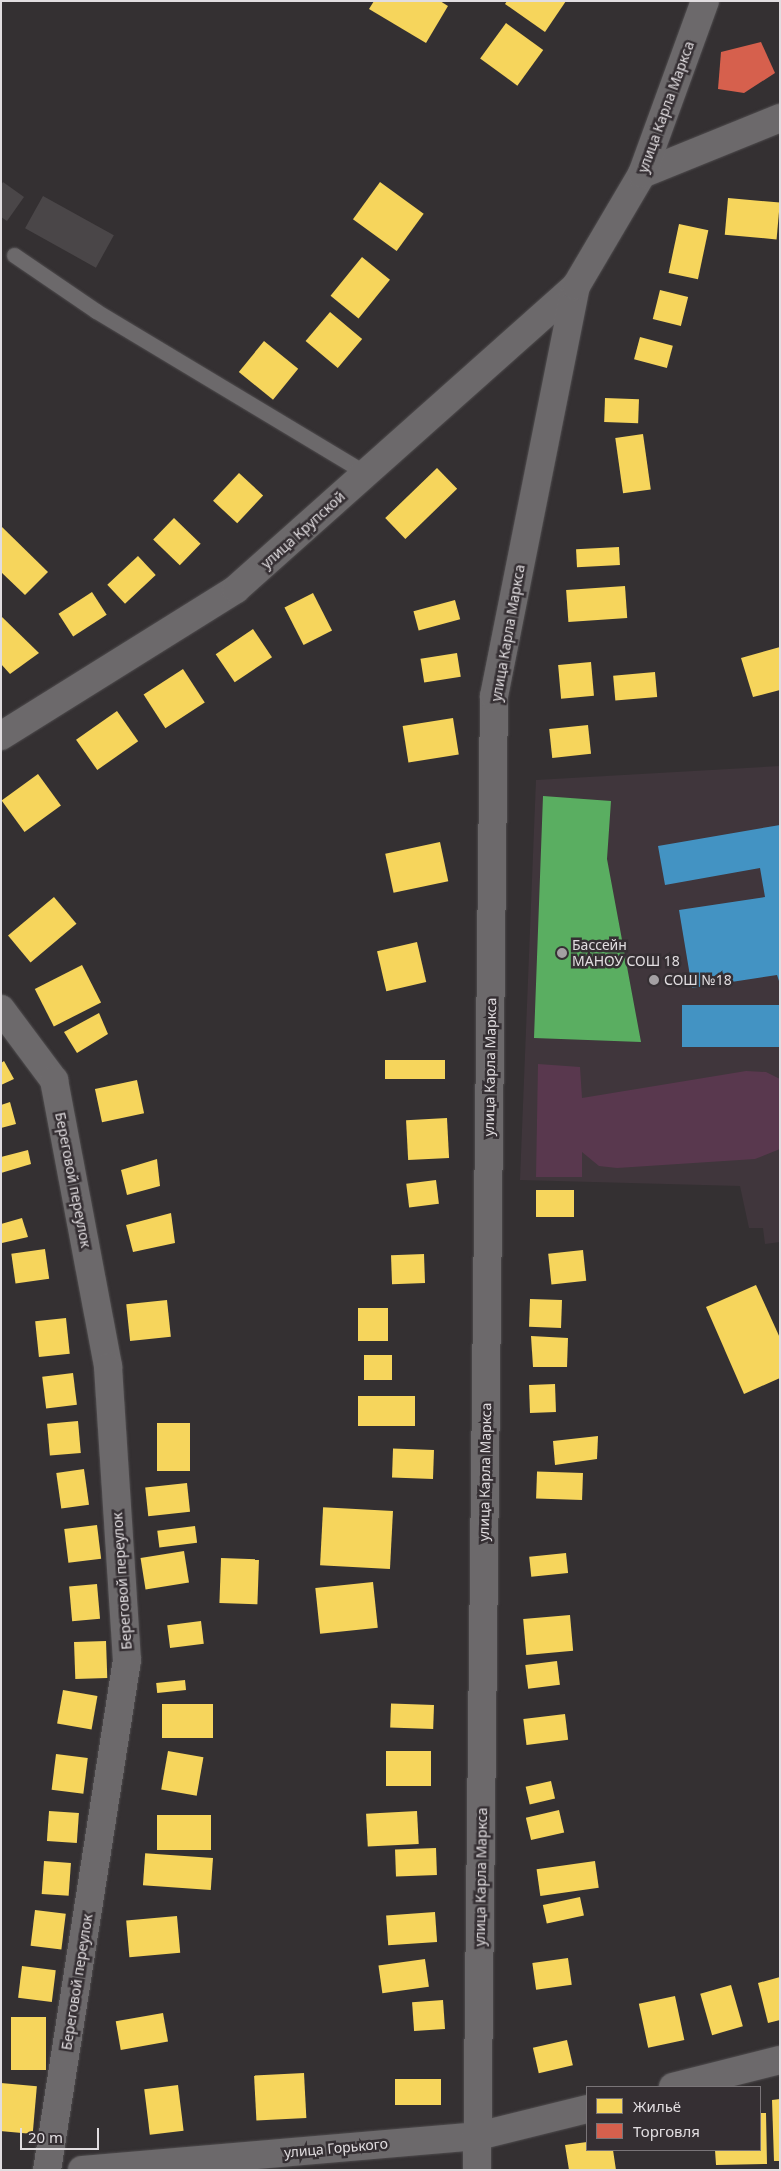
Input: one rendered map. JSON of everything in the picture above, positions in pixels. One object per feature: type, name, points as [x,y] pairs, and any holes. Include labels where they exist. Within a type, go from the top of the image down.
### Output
[{"type":"street","name":"улица Карла Маркса","points":[[478,2170],[494,696],[576,286],[642,174],[705,1]]},
{"type":"street","points":[[642,174],[780,118]]},
{"type":"street","name":"улица Крупской","points":[[1,736],[236,589],[576,286]]},
{"type":"street","name":"Береговой переулок","points":[[1,1009],[54,1080],[108,1367],[127,1660],[48,2170]]},
{"type":"street","points":[[677,2086],[780,2060]]},
{"type":"street","name":"улица Горького","points":[[82,2170],[478,2136],[586,2109]]},
{"type":"lane","points":[[14,255],[96,311],[366,473]]},
{"type":"shaded area","name":"СОШ №18","points":[[780,766],[780,1242],[765,1244],[763,1228],[749,1228],[740,1186],[520,1180],[536,780]]},
{"type":"shaded area","points":[[538,1064],[580,1067],[582,1098],[746,1071],[766,1072],[780,1079],[780,1149],[755,1159],[617,1168],[599,1166],[582,1152],[582,1177],[536,1177]]},
{"type":"building: Жильё","points":[[374,1],[440,1],[448,6],[426,43],[369,9]]},
{"type":"building: Жильё","points":[[507,1],[566,1],[545,32],[505,4]]},
{"type":"building: Жильё","points":[[506,23],[543,50],[517,86],[480,59]]},
{"type":"building: Жильё","points":[[380,182],[424,214],[397,251],[353,219]]},
{"type":"building: Жильё","points":[[728,198],[780,203],[777,239],[725,235]]},
{"type":"building: Жильё","points":[[679,224],[708,230],[698,279],[669,273]]},
{"type":"building: Жильё","points":[[362,257],[390,280],[359,319],[331,296]]},
{"type":"building: Жильё","points":[[660,290],[688,297],[681,326],[653,319]]},
{"type":"building: Жильё","points":[[330,312],[362,339],[338,368],[306,341]]},
{"type":"building: Жильё","points":[[640,337],[673,346],[667,368],[634,359]]},
{"type":"building: Жильё","points":[[264,341],[298,369],[273,400],[239,372]]},
{"type":"building: Жильё","points":[[605,398],[639,399],[638,423],[604,422]]},
{"type":"building: Жильё","points":[[643,434],[651,489],[623,493],[615,438]]},
{"type":"building: Жильё","points":[[437,468],[457,489],[405,539],[385,518]]},
{"type":"building: Жильё","points":[[239,473],[263,496],[237,523],[213,501]]},
{"type":"building: Жильё","points":[[174,518],[201,544],[180,565],[153,540]]},
{"type":"building: Жильё","points":[[1,526],[48,572],[25,595],[1,572]]},
{"type":"building: Жильё","points":[[619,547],[620,565],[577,567],[576,549]]},
{"type":"building: Жильё","points":[[138,556],[156,575],[125,604],[107,585]]},
{"type":"building: Жильё","points":[[625,586],[627,618],[568,622],[566,590]]},
{"type":"building: Жильё","points":[[92,592],[107,615],[73,636],[58,614]]},
{"type":"building: Жильё","points":[[313,593],[332,630],[304,645],[284,608]]},
{"type":"building: Жильё","points":[[455,600],[460,619],[419,630],[413,611]]},
{"type":"building: Жильё","points":[[1,616],[39,653],[10,674],[1,664]]},
{"type":"building: Жильё","points":[[253,629],[272,657],[235,682],[216,654]]},
{"type":"building: Жильё","points":[[780,647],[780,690],[753,697],[741,658]]},
{"type":"building: Жильё","points":[[457,653],[461,677],[424,682],[420,659]]},
{"type":"building: Жильё","points":[[591,662],[594,696],[561,699],[558,665]]},
{"type":"building: Жильё","points":[[183,669],[205,703],[165,728],[144,695]]},
{"type":"building: Жильё","points":[[655,672],[657,697],[615,701],[613,676]]},
{"type":"building: Жильё","points":[[117,711],[138,741],[97,770],[76,740]]},
{"type":"building: Жильё","points":[[453,718],[459,755],[408,763],[403,726]]},
{"type":"building: Жильё","points":[[588,725],[591,754],[552,758],[549,729]]},
{"type":"building: Жильё","points":[[38,774],[61,806],[25,832],[2,800]]},
{"type":"building: Жильё","points":[[440,842],[448,881],[394,893],[385,854]]},
{"type":"building: Жильё","points":[[54,897],[76,924],[31,962],[8,936]]},
{"type":"building: Жильё","points":[[417,942],[426,982],[386,991],[377,951]]},
{"type":"building: Жильё","points":[[82,965],[101,1002],[54,1026],[35,989]]},
{"type":"building: Жильё","points":[[99,1013],[108,1034],[77,1053],[64,1032]]},
{"type":"building: Жильё","points":[[385,1060],[445,1060],[445,1079],[385,1079]]},
{"type":"building: Жильё","points":[[4,1061],[14,1079],[1,1085],[1,1063]]},
{"type":"building: Жильё","points":[[137,1080],[144,1113],[102,1122],[95,1089]]},
{"type":"building: Жильё","points":[[10,1102],[16,1124],[1,1128],[1,1105]]},
{"type":"building: Жильё","points":[[447,1118],[449,1158],[408,1160],[406,1120]]},
{"type":"building: Жильё","points":[[28,1150],[31,1164],[1,1173],[1,1157]]},
{"type":"building: Жильё","points":[[157,1159],[160,1186],[127,1195],[121,1170]]},
{"type":"building: Жильё","points":[[436,1180],[439,1204],[409,1207],[406,1184]]},
{"type":"building: Жильё","points":[[536,1190],[574,1190],[574,1217],[536,1217]]},
{"type":"building: Жильё","points":[[171,1213],[175,1243],[133,1252],[126,1225]]},
{"type":"building: Жильё","points":[[22,1218],[28,1237],[2,1243],[1,1224]]},
{"type":"building: Жильё","points":[[45,1249],[49,1279],[16,1283],[11,1254]]},
{"type":"building: Жильё","points":[[583,1250],[586,1281],[551,1284],[548,1254]]},
{"type":"building: Жильё","points":[[424,1254],[425,1283],[392,1284],[391,1255]]},
{"type":"building: Жильё","points":[[756,1285],[780,1338],[780,1378],[744,1394],[706,1307]]},
{"type":"building: Жильё","points":[[530,1299],[562,1300],[561,1328],[529,1327]]},
{"type":"building: Жильё","points":[[167,1300],[171,1337],[130,1341],[126,1304]]},
{"type":"building: Жильё","points":[[358,1308],[388,1308],[388,1341],[358,1341]]},
{"type":"building: Жильё","points":[[66,1318],[70,1354],[39,1357],[35,1321]]},
{"type":"building: Жильё","points":[[531,1336],[568,1338],[567,1367],[533,1367]]},
{"type":"building: Жильё","points":[[364,1355],[392,1355],[392,1380],[364,1380]]},
{"type":"building: Жильё","points":[[73,1373],[77,1405],[46,1409],[42,1377]]},
{"type":"building: Жильё","points":[[555,1384],[556,1412],[530,1413],[529,1385]]},
{"type":"building: Жильё","points":[[358,1396],[415,1396],[415,1426],[358,1426]]},
{"type":"building: Жильё","points":[[78,1421],[81,1453],[50,1456],[47,1424]]},
{"type":"building: Жильё","points":[[157,1423],[190,1423],[190,1471],[157,1471]]},
{"type":"building: Жильё","points":[[598,1436],[597,1459],[555,1465],[553,1441]]},
{"type":"building: Жильё","points":[[393,1449],[434,1450],[433,1479],[392,1478]]},
{"type":"building: Жильё","points":[[84,1469],[89,1505],[61,1509],[56,1473]]},
{"type":"building: Жильё","points":[[537,1471],[583,1473],[582,1500],[536,1498]]},
{"type":"building: Жильё","points":[[187,1483],[190,1512],[148,1516],[145,1487]]},
{"type":"building: Жильё","points":[[323,1507],[393,1511],[390,1569],[320,1565]]},
{"type":"building: Жильё","points":[[97,1525],[101,1559],[68,1563],[64,1529]]},
{"type":"building: Жильё","points":[[195,1526],[197,1543],[159,1548],[157,1531]]},
{"type":"building: Жильё","points":[[184,1551],[189,1583],[146,1589],[141,1558]]},
{"type":"building: Жильё","points":[[566,1553],[568,1573],[531,1577],[529,1557]]},
{"type":"building: Жильё","points":[[221,1558],[259,1559],[257,1604],[219,1603]]},
{"type":"building: Жильё","points":[[373,1582],[378,1628],[320,1634],[315,1588]]},
{"type":"building: Жильё","points":[[97,1584],[100,1619],[72,1621],[69,1586]]},
{"type":"building: Жильё","points":[[570,1615],[573,1651],[526,1655],[523,1619]]},
{"type":"building: Жильё","points":[[201,1621],[204,1644],[170,1648],[167,1625]]},
{"type":"building: Жильё","points":[[106,1641],[107,1678],[75,1679],[74,1642]]},
{"type":"building: Жильё","points":[[557,1661],[560,1685],[528,1689],[525,1665]]},
{"type":"building: Жильё","points":[[185,1680],[186,1690],[157,1693],[156,1683]]},
{"type":"building: Жильё","points":[[63,1690],[97,1696],[92,1730],[57,1723]]},
{"type":"building: Жильё","points":[[391,1703],[434,1705],[433,1729],[390,1727]]},
{"type":"building: Жильё","points":[[162,1704],[213,1704],[213,1738],[162,1738]]},
{"type":"building: Жильё","points":[[565,1714],[568,1740],[526,1745],[523,1719]]},
{"type":"building: Жильё","points":[[168,1751],[203,1757],[197,1796],[161,1789]]},
{"type":"building: Жильё","points":[[386,1751],[431,1751],[431,1786],[386,1786]]},
{"type":"building: Жильё","points":[[56,1754],[88,1758],[83,1794],[52,1790]]},
{"type":"building: Жильё","points":[[551,1781],[555,1799],[530,1804],[526,1787]]},
{"type":"building: Жильё","points":[[559,1810],[564,1832],[531,1840],[526,1818]]},
{"type":"building: Жильё","points":[[49,1811],[79,1813],[77,1843],[47,1841]]},
{"type":"building: Жильё","points":[[417,1811],[419,1844],[368,1847],[366,1814]]},
{"type":"building: Жильё","points":[[157,1815],[211,1815],[211,1850],[157,1850]]},
{"type":"building: Жильё","points":[[436,1848],[437,1875],[396,1876],[395,1849]]},
{"type":"building: Жильё","points":[[145,1853],[213,1858],[211,1890],[143,1885]]},
{"type":"building: Жильё","points":[[44,1861],[71,1863],[69,1896],[42,1894]]},
{"type":"building: Жильё","points":[[595,1861],[599,1888],[540,1896],[537,1869]]},
{"type":"building: Жильё","points":[[580,1897],[584,1916],[547,1923],[543,1905]]},
{"type":"building: Жильё","points":[[35,1910],[66,1914],[61,1950],[31,1946]]},
{"type":"building: Жильё","points":[[435,1912],[437,1942],[388,1945],[386,1915]]},
{"type":"building: Жильё","points":[[177,1916],[180,1953],[129,1957],[126,1920]]},
{"type":"building: Жильё","points":[[568,1958],[572,1985],[536,1990],[532,1963]]},
{"type":"building: Жильё","points":[[425,1959],[429,1987],[382,1993],[378,1966]]},
{"type":"building: Жильё","points":[[22,1966],[56,1970],[52,2002],[18,1998]]},
{"type":"building: Жильё","points":[[780,1977],[780,2020],[768,2023],[758,1983]]},
{"type":"building: Жильё","points":[[731,1985],[743,2026],[712,2035],[700,1994]]},
{"type":"building: Жильё","points":[[675,1996],[684,2040],[648,2048],[639,2004]]},
{"type":"building: Жильё","points":[[443,2000],[445,2029],[414,2031],[412,2002]]},
{"type":"building: Жильё","points":[[163,2013],[168,2042],[121,2050],[116,2021]]},
{"type":"building: Жильё","points":[[11,2017],[46,2017],[46,2070],[11,2070]]},
{"type":"building: Жильё","points":[[567,2040],[573,2065],[539,2073],[533,2048]]},
{"type":"building: Жильё","points":[[304,2073],[306,2118],[256,2121],[254,2076]]},
{"type":"building: Жильё","points":[[395,2079],[441,2079],[441,2105],[395,2105]]},
{"type":"building: Жильё","points":[[1,2083],[37,2086],[33,2134],[1,2131]]},
{"type":"building: Жильё","points":[[178,2085],[184,2131],[150,2135],[144,2089]]},
{"type":"building: Жильё","points":[[780,2099],[780,2161],[774,2161],[772,2100]]},
{"type":"building: Жильё","points":[[761,2113],[766,2113],[767,2164],[716,2165],[715,2151],[761,2151]]},
{"type":"building: Жильё","points":[[586,2142],[586,2151],[613,2151],[616,2170],[569,2170],[565,2145]]},
{"type":"building: Торговля","points":[[761,42],[775,73],[744,93],[718,89],[721,52]]},
{"type":"building: Школы","points":[[780,825],[780,984],[777,975],[692,988],[679,910],[765,897],[760,868],[665,885],[658,846]]},
{"type":"building: Школы","points":[[682,1005],[780,1005],[780,1047],[682,1047]]},
{"type":"building: Учреждения","points":[[543,796],[611,801],[607,859],[641,1042],[534,1038]]},
{"type":"building: Прочее","points":[[3,182],[24,197],[7,221],[1,217],[1,185]]},
{"type":"building: Прочее","points":[[43,196],[114,235],[96,268],[25,228]]},
{"type":"place","name":"Бассейн МАНОУ СОШ 18","points":[[562,953]]},
{"type":"place","name":"СОШ №18","points":[[654,980]]}]
